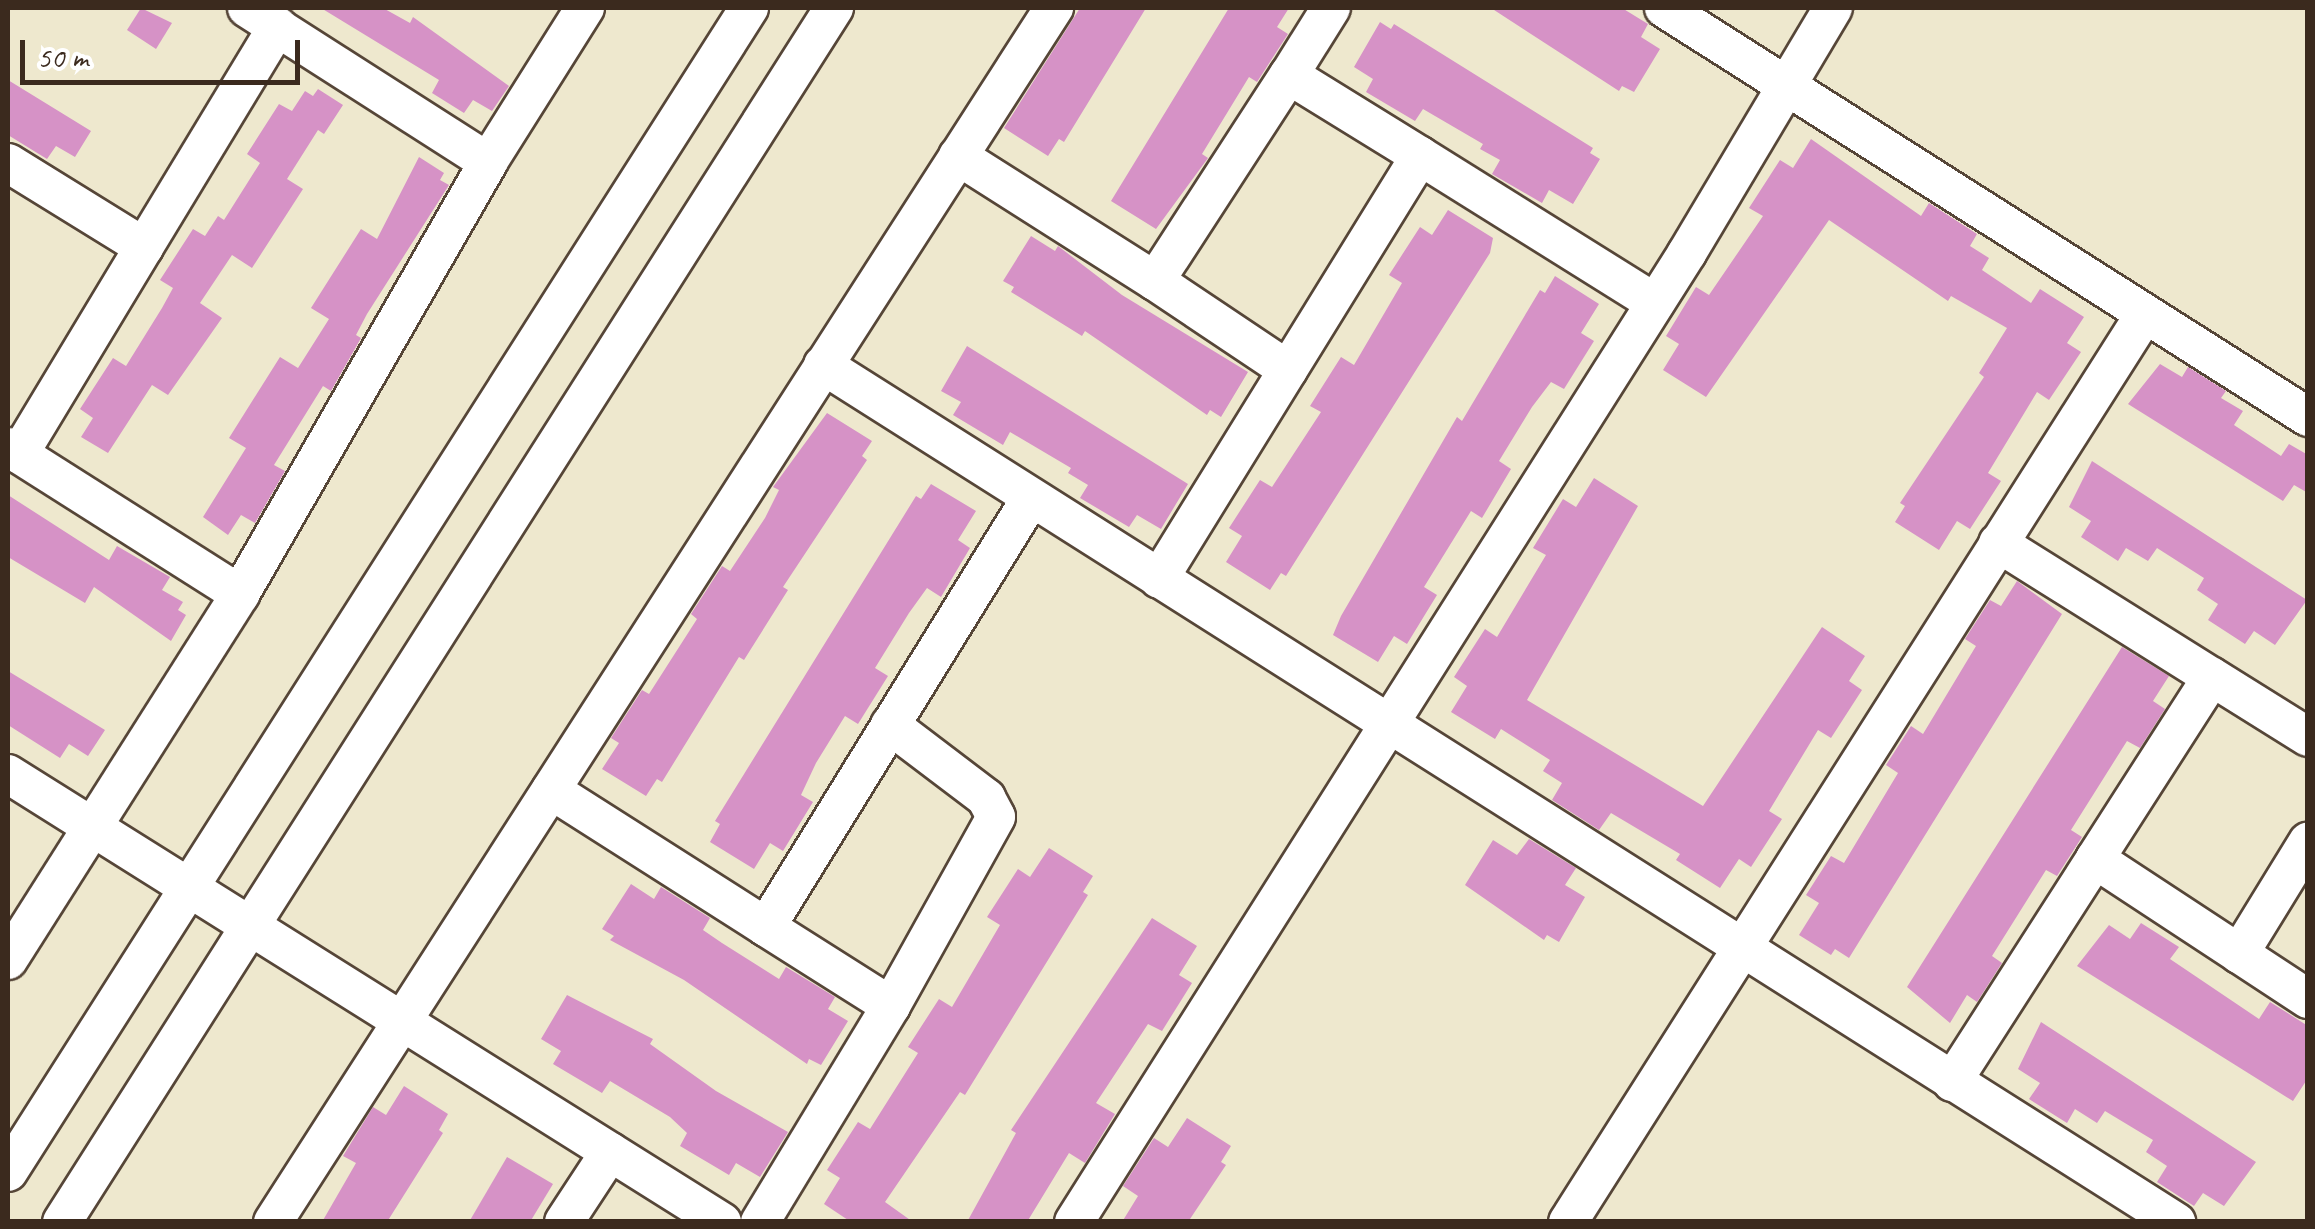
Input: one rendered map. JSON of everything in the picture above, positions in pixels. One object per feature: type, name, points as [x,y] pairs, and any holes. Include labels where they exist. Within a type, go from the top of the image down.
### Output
[{"type":"street","points":[[8,960],[240,594],[488,162],[585,8]]},
{"type":"street","points":[[8,1172],[749,8]]},
{"type":"street","points":[[62,1222],[247,924],[834,8]]},
{"type":"street","points":[[274,1222],[1054,8]]},
{"type":"street","points":[[1155,282],[1331,8]]},
{"type":"street","points":[[1664,8],[2308,417]]},
{"type":"street","points":[[1074,1222],[1655,302],[1833,8]]},
{"type":"street","points":[[240,594],[14,451],[144,248],[262,17],[488,162]]},
{"type":"street","points":[[1290,74],[1655,302]]},
{"type":"street","points":[[958,156],[1288,370]]},
{"type":"street","points":[[1159,579],[1420,156]]},
{"type":"street","points":[[8,163],[144,248]]},
{"type":"street","points":[[1568,1222],[2145,314]]},
{"type":"street","points":[[823,366],[2176,1222]]},
{"type":"street","points":[[766,927],[1031,498]]},
{"type":"street","points":[[1998,544],[2308,737]]},
{"type":"street","points":[[1952,1082],[2212,677]]},
{"type":"street","points":[[760,1222],[890,1006],[996,817],[986,798],[890,725]]},
{"type":"street","points":[[8,774],[90,829],[722,1222]]},
{"type":"street","points":[[551,790],[890,1006]]},
{"type":"street","points":[[2239,954],[2308,842]]},
{"type":"street","points":[[2095,860],[2308,998]]},
{"type":"street","points":[[564,1222],[610,1152]]},
{"type":"building","points":[[141,8],[172,23],[156,49],[127,30]]},
{"type":"building","points":[[321,8],[383,8],[410,23],[413,17],[509,86],[492,111],[473,100],[464,113],[432,93],[439,80]]},
{"type":"building","points":[[1080,8],[1146,8],[1064,142],[1059,139],[1048,156],[1004,128]]},
{"type":"building","points":[[1229,8],[1289,8],[1277,27],[1288,34],[1257,82],[1249,77],[1202,154],[1208,158],[1156,229],[1111,201]]},
{"type":"building","points":[[1491,8],[1622,8],[1648,24],[1641,37],[1660,49],[1634,92],[1622,86],[1619,91]]},
{"type":"building","points":[[1380,22],[1391,29],[1394,24],[1593,148],[1590,153],[1600,159],[1573,204],[1549,190],[1542,203],[1492,174],[1500,160],[1480,149],[1483,144],[1423,109],[1415,121],[1366,92],[1373,79],[1354,67]]},
{"type":"building","points":[[8,80],[91,131],[75,157],[56,146],[47,159],[8,135]]},
{"type":"building","points":[[318,89],[343,105],[324,134],[318,130],[287,179],[303,189],[252,268],[232,255],[200,303],[222,318],[168,395],[152,385],[108,453],[81,437],[93,418],[80,409],[113,358],[126,366],[173,288],[160,280],[193,229],[205,236],[218,216],[224,220],[260,163],[247,154],[279,104],[292,111],[305,91],[313,96]]},
{"type":"building","points":[[1811,139],[1921,216],[1929,203],[1977,234],[1970,246],[1989,258],[1982,270],[2031,303],[2040,289],[2084,317],[2067,343],[2081,352],[2049,400],[2037,392],[1988,473],[2001,481],[1970,529],[1957,521],[1939,550],[1895,522],[1905,506],[1900,503],[1984,377],[1979,373],[2007,328],[1951,296],[1948,301],[1829,220],[1706,397],[1663,370],[1679,344],[1666,336],[1696,287],[1709,295],[1763,216],[1749,208],[1780,160],[1793,168]]},
{"type":"building","points":[[419,157],[444,173],[440,180],[449,185],[367,314],[356,335],[361,338],[331,391],[323,386],[274,465],[285,471],[255,523],[241,515],[228,535],[203,517],[246,448],[229,438],[280,357],[298,368],[329,319],[311,308],[361,229],[377,239]]},
{"type":"building","points":[[1448,210],[1493,238],[1490,253],[1286,576],[1281,573],[1270,590],[1226,562],[1242,536],[1229,528],[1260,480],[1272,487],[1321,412],[1310,406],[1341,357],[1354,365],[1402,283],[1389,275],[1420,227],[1432,235]]},
{"type":"building","points":[[1031,236],[1055,251],[1058,246],[1122,295],[1248,372],[1221,417],[1210,410],[1207,415],[1085,331],[1082,336],[1011,292],[1014,287],[1003,281]]},
{"type":"building","points":[[1555,276],[1599,304],[1581,333],[1594,341],[1564,389],[1551,382],[1532,407],[1499,461],[1511,469],[1482,518],[1471,511],[1424,587],[1437,595],[1407,644],[1394,636],[1378,662],[1333,635],[1341,616],[1457,417],[1462,421],[1540,290],[1545,293]]},
{"type":"building","points":[[967,346],[1188,484],[1161,529],[1137,515],[1129,527],[1080,498],[1088,485],[1068,473],[1071,468],[1010,432],[1003,445],[953,415],[961,402],[941,391]]},
{"type":"building","points":[[2160,364],[2182,377],[2188,367],[2226,391],[2221,398],[2243,411],[2234,425],[2281,456],[2289,444],[2308,455],[2308,493],[2294,485],[2283,501],[2128,404]]},
{"type":"building","points":[[827,413],[872,441],[862,456],[867,460],[783,587],[788,590],[744,660],[739,657],[662,782],[657,779],[646,796],[602,769],[619,743],[611,738],[642,690],[649,694],[697,619],[691,614],[722,566],[730,571],[765,518],[779,490],[773,487]]},
{"type":"building","points":[[2092,461],[2307,600],[2275,645],[2254,631],[2245,644],[2208,620],[2218,604],[2197,590],[2204,578],[2157,548],[2148,561],[2126,548],[2118,561],[2081,537],[2091,521],[2069,507]]},
{"type":"building","points":[[1594,478],[1638,506],[1527,700],[1703,806],[1822,627],[1865,656],[1849,681],[1862,690],[1831,738],[1818,730],[1769,811],[1782,819],[1751,867],[1739,859],[1720,888],[1676,860],[1680,854],[1611,813],[1599,830],[1552,800],[1562,783],[1543,771],[1550,760],[1501,729],[1495,739],[1451,712],[1467,686],[1454,677],[1485,629],[1497,637],[1546,555],[1533,548],[1563,499],[1576,507]]},
{"type":"building","points":[[931,484],[976,511],[958,540],[970,548],[941,597],[927,588],[909,613],[875,668],[888,676],[858,724],[845,716],[816,763],[801,795],[813,802],[783,851],[770,843],[754,869],[710,842],[720,824],[715,821],[916,496],[921,499]]},
{"type":"building","points":[[8,495],[109,560],[117,546],[170,577],[162,590],[183,602],[178,610],[186,615],[171,641],[94,587],[85,603],[8,557]]},
{"type":"building","points":[[2017,581],[2062,614],[1849,958],[1835,949],[1831,955],[1799,935],[1819,903],[1806,895],[1831,856],[1844,863],[1898,773],[1886,765],[1911,726],[1923,734],[1976,646],[1965,639],[1990,600],[2001,606]]},
{"type":"building","points":[[2122,647],[2169,676],[2153,701],[2165,709],[2140,748],[2127,741],[2071,830],[2082,837],[2057,876],[2046,870],[1992,956],[2002,963],[1977,1002],[1967,995],[1950,1023],[1907,987]]},
{"type":"building","points":[[8,671],[105,730],[88,756],[69,744],[60,758],[8,725]]},
{"type":"building","points":[[1529,839],[1576,868],[1565,885],[1585,897],[1559,942],[1547,935],[1544,940],[1465,885],[1493,840],[1517,855]]},
{"type":"building","points":[[1049,848],[1093,876],[1083,892],[1088,895],[965,1095],[960,1092],[885,1202],[913,1222],[851,1222],[824,1204],[840,1178],[827,1170],[858,1122],[870,1129],[918,1053],[908,1047],[939,999],[952,1007],[1000,925],[987,917],[1018,869],[1030,877]]},
{"type":"building","points":[[631,884],[654,899],[661,887],[710,918],[703,930],[722,943],[779,979],[786,967],[835,997],[828,1009],[848,1021],[821,1065],[809,1059],[807,1064],[684,980],[610,940],[614,936],[602,929]]},
{"type":"building","points":[[1152,918],[1197,946],[1179,975],[1192,983],[1162,1031],[1148,1024],[1096,1103],[1115,1114],[1085,1163],[1069,1153],[1027,1222],[967,1222],[1016,1133],[1011,1130]]},
{"type":"building","points":[[2141,923],[2179,947],[2170,959],[2259,1019],[2270,1002],[2308,1026],[2308,1078],[2293,1101],[2077,966],[2109,925],[2130,939]]},
{"type":"building","points":[[567,995],[653,1039],[650,1044],[716,1091],[788,1132],[760,1177],[736,1163],[729,1175],[680,1146],[687,1133],[670,1117],[610,1081],[602,1093],[553,1064],[561,1051],[541,1039]]},
{"type":"building","points":[[2041,1022],[2256,1162],[2224,1206],[2203,1193],[2194,1206],[2157,1182],[2167,1166],[2146,1152],[2153,1140],[2105,1111],[2097,1123],[2075,1109],[2067,1123],[2029,1099],[2040,1083],[2018,1069]]},
{"type":"building","points":[[404,1086],[448,1114],[439,1130],[443,1133],[387,1222],[322,1222],[356,1163],[343,1156],[373,1107],[386,1115]]},
{"type":"building","points":[[1187,1118],[1231,1146],[1221,1162],[1226,1165],[1188,1222],[1122,1222],[1138,1196],[1123,1186],[1154,1138],[1168,1147]]},
{"type":"building","points":[[507,1157],[553,1184],[530,1222],[469,1222]]}]
